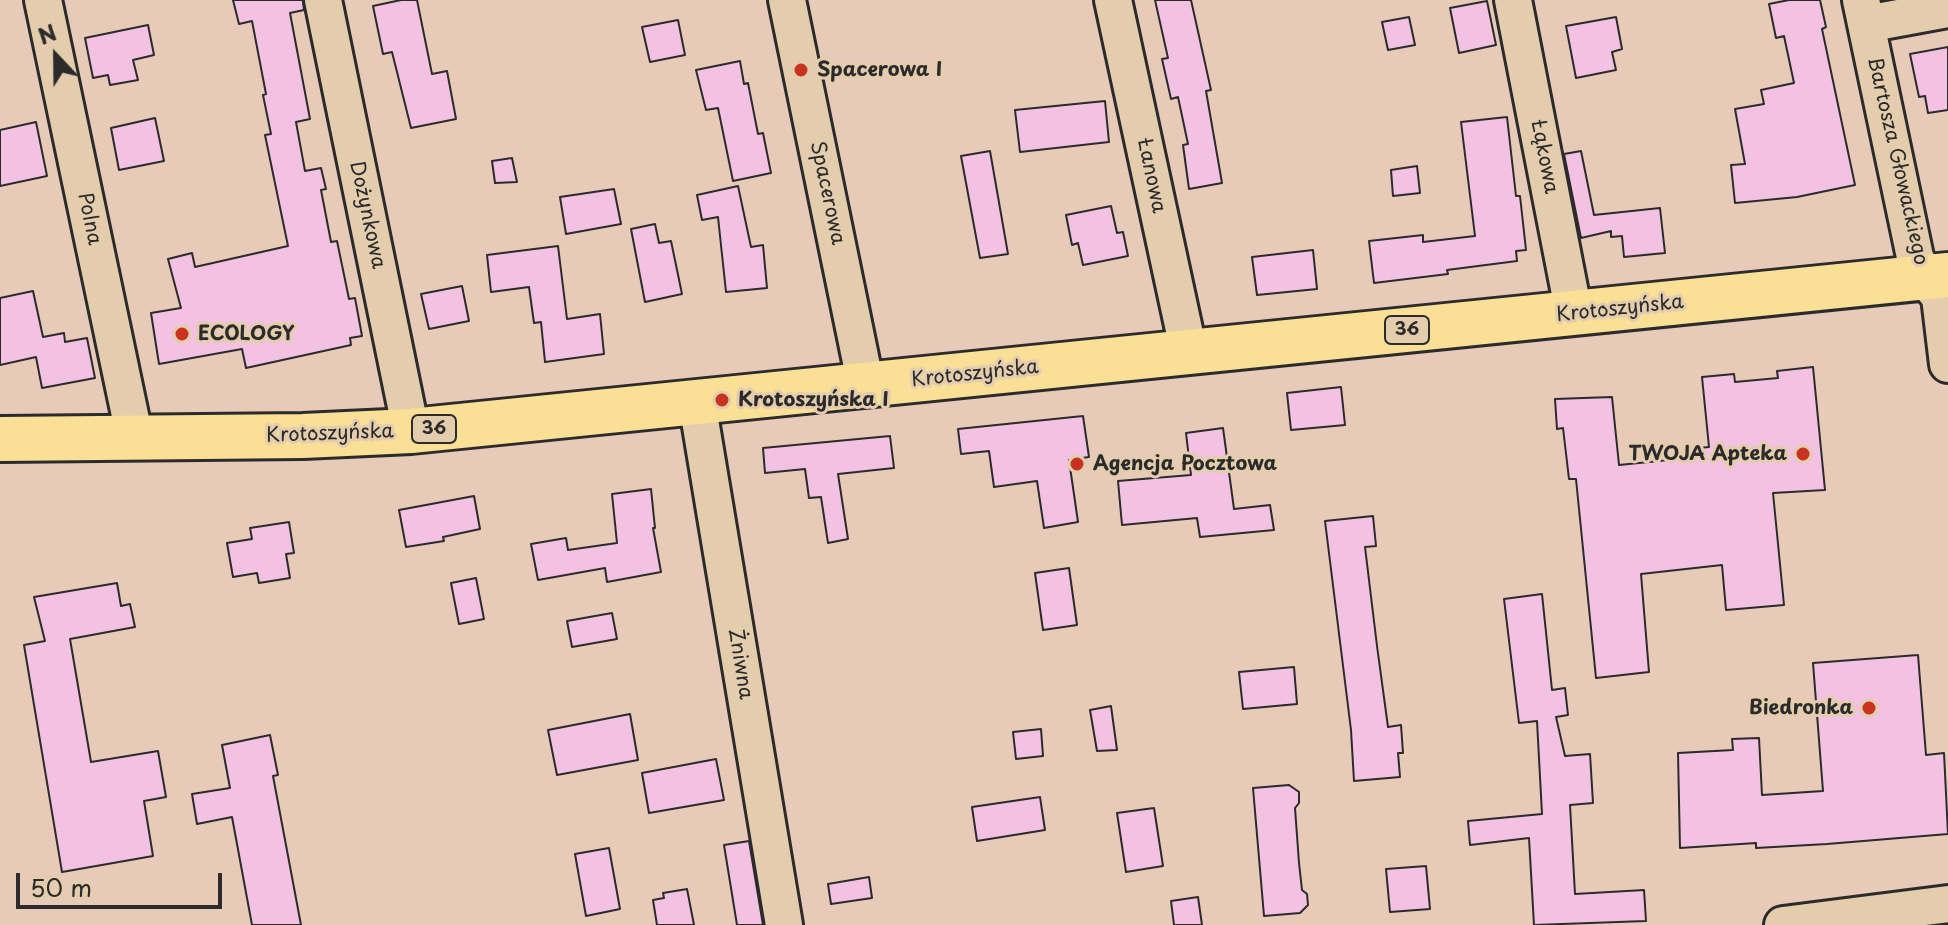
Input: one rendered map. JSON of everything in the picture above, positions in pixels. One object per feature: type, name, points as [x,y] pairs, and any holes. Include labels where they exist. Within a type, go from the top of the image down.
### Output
[{"type":"main road","name":"Krotoszyńska","points":[[0,439],[303,436],[411,431],[1936,277]]},
{"type":"street","name":"Polna","points":[[43,0],[135,439]]},
{"type":"street","name":"Dożynkowa","points":[[323,0],[411,431]]},
{"type":"street","name":"Spacerowa","points":[[787,0],[866,386]]},
{"type":"street","name":"Łanowa","points":[[1113,0],[1189,353]]},
{"type":"street","name":"Łąkowa","points":[[1513,0],[1574,314]]},
{"type":"street","points":[[1863,12],[1948,9]]},
{"type":"street","name":"Bartosza Głowackiego","points":[[1863,12],[1911,241],[1936,277],[1948,364]]},
{"type":"street","name":"Żniwna","points":[[697,402],[784,925]]},
{"type":"street","points":[[1783,925],[1948,904]]},
{"type":"building","points":[[233,0],[303,0],[304,10],[290,13],[310,119],[296,122],[305,171],[321,168],[326,189],[321,190],[331,242],[337,241],[349,299],[355,298],[362,336],[350,338],[351,345],[246,368],[242,349],[159,364],[151,313],[181,308],[168,259],[192,253],[195,267],[288,246],[265,135],[271,134],[252,21],[239,24]]},
{"type":"building","points":[[417,0],[432,74],[447,71],[456,119],[411,128],[392,52],[383,54],[373,6]]},
{"type":"building","points":[[1155,0],[1191,0],[1211,90],[1206,91],[1222,183],[1189,189],[1183,145],[1188,144],[1178,97],[1171,99],[1162,59],[1168,58]]},
{"type":"building","points":[[1789,0],[1820,0],[1826,27],[1822,29],[1855,185],[1797,197],[1735,203],[1731,165],[1745,164],[1735,109],[1764,104],[1761,90],[1794,83],[1784,36],[1776,38],[1769,4]]},
{"type":"building","points":[[1487,1],[1496,45],[1459,53],[1450,8]]},
{"type":"building","points":[[1409,17],[1415,45],[1388,50],[1382,22]]},
{"type":"building","points":[[1616,17],[1622,49],[1612,52],[1616,70],[1576,78],[1566,26]]},
{"type":"building","points":[[678,20],[685,55],[650,62],[642,27]]},
{"type":"building","points":[[148,25],[154,55],[133,60],[138,80],[110,85],[108,75],[93,78],[85,38]]},
{"type":"building","points":[[1948,47],[1948,110],[1928,113],[1925,96],[1919,97],[1910,54]]},
{"type":"building","points":[[740,61],[744,84],[748,83],[758,134],[763,133],[771,173],[733,181],[718,108],[706,110],[696,70]]},
{"type":"building","points":[[1105,101],[1109,142],[1020,152],[1015,110]]},
{"type":"building","points":[[1507,117],[1526,250],[1516,251],[1517,261],[1374,283],[1369,241],[1423,235],[1423,242],[1475,236],[1461,122]]},
{"type":"building","points":[[155,118],[164,161],[119,170],[111,128]]},
{"type":"building","points":[[36,122],[47,176],[0,186],[0,130]]},
{"type":"building","points":[[990,151],[1008,254],[980,258],[961,156]]},
{"type":"building","points":[[1581,151],[1594,215],[1660,208],[1665,253],[1624,257],[1622,236],[1611,237],[1611,231],[1581,238],[1564,154]]},
{"type":"building","points":[[512,158],[517,182],[495,183],[492,161]]},
{"type":"building","points":[[1417,166],[1420,193],[1393,196],[1391,170]]},
{"type":"building","points":[[738,186],[751,247],[763,245],[767,288],[726,292],[718,217],[702,220],[697,195]]},
{"type":"building","points":[[614,189],[621,224],[566,234],[560,197]]},
{"type":"building","points":[[1111,206],[1117,233],[1123,232],[1128,256],[1083,265],[1078,243],[1072,245],[1066,215]]},
{"type":"building","points":[[655,224],[659,243],[671,241],[682,294],[645,302],[631,229]]},
{"type":"building","points":[[558,246],[567,319],[600,314],[604,354],[545,362],[541,322],[534,323],[529,287],[491,292],[487,255]]},
{"type":"building","points":[[1313,250],[1317,289],[1257,295],[1252,257]]},
{"type":"building","points":[[462,286],[469,321],[429,329],[421,294]]},
{"type":"building","points":[[33,291],[43,337],[64,333],[65,342],[87,338],[95,378],[42,388],[36,357],[0,365],[0,298]]},
{"type":"building","points":[[1813,367],[1825,490],[1773,493],[1784,605],[1726,610],[1722,565],[1641,574],[1649,672],[1596,678],[1576,479],[1569,479],[1563,428],[1557,429],[1555,399],[1612,397],[1619,465],[1699,457],[1698,448],[1709,447],[1702,377],[1734,374],[1735,382],[1778,378],[1777,371]]},
{"type":"building","points":[[1341,387],[1345,425],[1291,430],[1287,393]]},
{"type":"building","points":[[1083,416],[1089,457],[1069,460],[1078,522],[1044,528],[1037,481],[994,487],[989,451],[961,454],[958,429]]},
{"type":"building","points":[[1223,428],[1234,509],[1270,505],[1274,530],[1200,537],[1197,518],[1122,525],[1118,481],[1191,475],[1186,433]]},
{"type":"building","points":[[890,436],[894,468],[838,474],[848,539],[828,543],[821,497],[809,498],[805,469],[765,473],[763,448]]},
{"type":"building","points":[[651,489],[653,528],[661,572],[607,582],[605,568],[538,580],[531,544],[566,538],[568,550],[617,543],[612,494]]},
{"type":"building","points":[[474,496],[480,529],[443,537],[444,541],[406,547],[399,510]]},
{"type":"building","points":[[1373,516],[1376,546],[1365,547],[1377,646],[1388,727],[1401,725],[1403,753],[1398,753],[1400,777],[1354,781],[1351,730],[1325,521]]},
{"type":"building","points":[[289,522],[294,553],[286,554],[290,578],[259,583],[257,573],[233,577],[227,543],[252,539],[250,528]]},
{"type":"building","points":[[1069,568],[1077,625],[1043,630],[1035,573]]},
{"type":"building","points":[[476,578],[484,619],[459,624],[451,583]]},
{"type":"building","points":[[117,583],[121,606],[130,604],[135,627],[70,639],[91,762],[158,751],[166,797],[144,801],[153,856],[62,872],[24,645],[45,641],[34,597]]},
{"type":"building","points":[[1542,594],[1552,690],[1565,688],[1568,715],[1556,717],[1565,756],[1590,754],[1593,803],[1570,805],[1575,894],[1644,890],[1646,921],[1534,925],[1529,838],[1470,845],[1468,821],[1542,814],[1537,721],[1519,723],[1504,599]]},
{"type":"building","points":[[612,613],[617,639],[572,647],[567,621]]},
{"type":"building","name":"Biedronka","points":[[1918,655],[1926,755],[1944,753],[1948,834],[1756,848],[1756,843],[1680,848],[1678,753],[1733,750],[1732,739],[1759,738],[1762,795],[1823,791],[1813,663]]},
{"type":"building","points":[[1294,667],[1297,704],[1243,709],[1239,672]]},
{"type":"building","points":[[1111,706],[1117,750],[1097,751],[1090,710]]},
{"type":"building","points":[[630,714],[638,760],[557,775],[548,730]]},
{"type":"building","points":[[1041,729],[1043,756],[1016,759],[1013,732]]},
{"type":"building","points":[[270,735],[278,775],[273,776],[301,925],[252,925],[232,817],[197,824],[192,794],[230,788],[222,745]]},
{"type":"building","points":[[716,759],[724,800],[649,813],[642,773]]},
{"type":"building","points":[[1289,785],[1299,792],[1299,803],[1295,808],[1299,863],[1302,890],[1307,894],[1308,905],[1300,913],[1264,916],[1253,788]]},
{"type":"building","points":[[1040,797],[1045,830],[977,841],[972,807]]},
{"type":"building","points":[[1154,808],[1163,866],[1126,872],[1117,813]]},
{"type":"building","points":[[749,841],[763,925],[737,925],[724,845]]},
{"type":"building","points":[[609,848],[620,909],[586,916],[575,854]]},
{"type":"building","points":[[1426,866],[1430,909],[1390,912],[1386,869]]},
{"type":"building","points":[[869,877],[872,898],[831,904],[828,884]]},
{"type":"building","points":[[687,889],[694,925],[657,925],[653,900],[664,898],[663,893]]},
{"type":"building","points":[[1198,897],[1202,925],[1174,925],[1171,901]]},
{"type":"place","name":"Spacerowa I","points":[[801,70]]},
{"type":"place","name":"ECOLOGY","points":[[182,334]]},
{"type":"place","name":"Krotoszyńska I","points":[[722,400]]},
{"type":"place","name":"TWOJA Apteka","points":[[1803,454]]},
{"type":"place","name":"Agencja Pocztowa","points":[[1077,464]]},
{"type":"place","name":"Biedronka","points":[[1869,708]]}]
